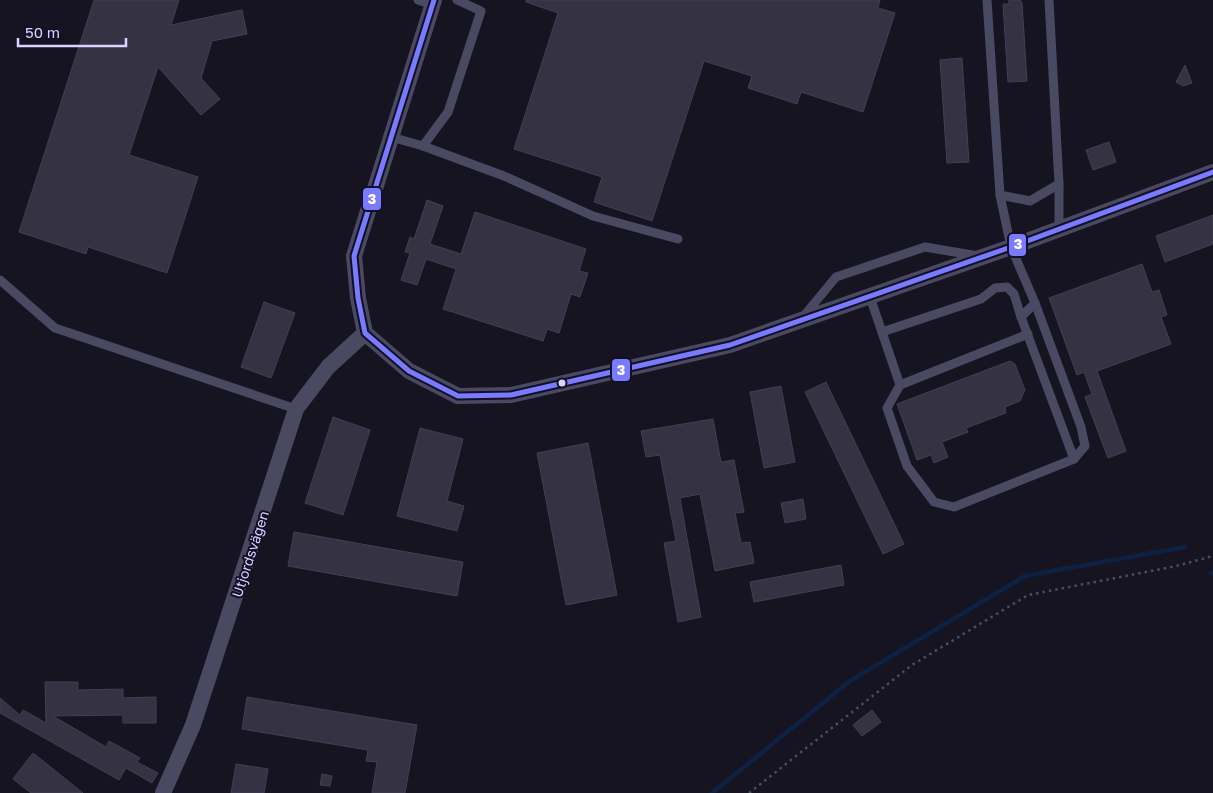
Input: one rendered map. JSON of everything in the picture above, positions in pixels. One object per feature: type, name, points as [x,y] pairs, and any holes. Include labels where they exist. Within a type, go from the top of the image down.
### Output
[{"type":"street","points":[[428,2],[391,137],[354,256],[358,298],[365,333],[408,371],[458,396],[502,395],[730,345],[1011,247],[1213,172]]},
{"type":"street","name":"Utjordsvägen","points":[[163,793],[193,725],[296,409],[328,367],[365,333]]},
{"type":"lane","points":[[423,146],[448,112],[481,11],[457,0]]},
{"type":"lane","points":[[987,0],[1000,195],[1011,247],[1081,427],[1085,446],[1074,460],[954,508],[934,502],[907,466],[887,408],[900,385],[1028,334]]},
{"type":"lane","points":[[989,15],[991,0]]},
{"type":"lane","points":[[1049,0],[1059,184],[1059,229]]},
{"type":"lane","points":[[391,137],[423,146],[504,176],[593,216],[678,239]]},
{"type":"lane","points":[[1000,195],[1030,201],[1059,184]]},
{"type":"lane","points":[[799,321],[836,276],[925,247],[980,257]]},
{"type":"lane","points":[[0,280],[55,328],[296,409]]},
{"type":"lane","points":[[882,332],[981,299],[995,288],[1007,286],[1014,294],[1021,318],[1074,460]]},
{"type":"lane","points":[[870,297],[900,385]]},
{"type":"lane","points":[[1021,318],[1034,303]]},
{"type":"path","points":[[749,793],[912,666],[1028,595],[1176,566],[1213,556]]},
{"type":"building","points":[[94,0],[179,0],[171,25],[242,10],[247,34],[212,41],[201,78],[220,99],[201,115],[158,67],[129,155],[198,177],[167,273],[88,247],[86,254],[19,232]]},
{"type":"building","points":[[526,0],[880,0],[878,8],[895,13],[863,112],[801,92],[797,104],[748,88],[752,76],[704,61],[652,221],[594,202],[602,177],[514,149],[558,13],[526,2]]},
{"type":"building","points":[[1009,0],[1020,0],[1022,3],[1027,81],[1008,82],[1003,4],[1009,4]]},
{"type":"building","points":[[962,58],[969,162],[947,163],[940,60]]},
{"type":"building","points":[[1185,65],[1192,83],[1183,86],[1176,82]]},
{"type":"building","points":[[1109,142],[1116,162],[1093,170],[1086,150]]},
{"type":"building","points":[[427,200],[443,206],[430,244],[461,254],[475,212],[586,249],[579,271],[588,273],[580,297],[571,294],[559,333],[547,329],[543,341],[443,309],[456,269],[426,259],[417,285],[401,280],[410,253],[405,252],[410,237],[414,239]]},
{"type":"building","points":[[1213,215],[1213,244],[1165,262],[1156,236]]},
{"type":"building","points":[[1142,264],[1152,292],[1159,290],[1167,315],[1161,317],[1171,344],[1097,371],[1126,451],[1108,458],[1085,397],[1092,394],[1084,372],[1077,375],[1049,298]]},
{"type":"building","points":[[264,302],[295,313],[271,378],[241,367]]},
{"type":"building","points":[[1010,361],[1015,364],[1025,390],[1020,401],[1005,407],[1006,413],[966,428],[968,432],[942,442],[948,457],[934,463],[931,455],[917,460],[897,404]]},
{"type":"building","points":[[826,382],[904,544],[883,554],[805,392]]},
{"type":"building","points":[[781,386],[795,462],[764,468],[750,392]]},
{"type":"building","points":[[333,417],[370,430],[343,515],[305,503]]},
{"type":"building","points":[[713,419],[721,462],[734,460],[744,512],[735,513],[741,543],[750,542],[754,563],[715,571],[700,494],[680,498],[701,617],[678,622],[664,543],[676,541],[660,455],[646,457],[641,431]]},
{"type":"building","points":[[420,428],[463,439],[447,501],[464,506],[457,531],[397,516]]},
{"type":"building","points":[[588,443],[617,595],[566,605],[537,453]]},
{"type":"building","points":[[803,499],[806,519],[785,523],[781,503]]},
{"type":"building","points":[[294,532],[463,562],[457,596],[288,566]]},
{"type":"building","points":[[841,565],[844,585],[754,602],[750,582]]},
{"type":"building","points":[[45,682],[78,682],[78,690],[123,689],[123,698],[156,697],[156,723],[123,723],[123,715],[53,716],[106,747],[109,741],[140,758],[137,762],[158,773],[152,783],[126,768],[119,780],[0,713],[0,698],[20,715],[23,710],[46,723]]},
{"type":"building","points":[[247,697],[417,725],[405,793],[372,793],[377,762],[366,761],[368,750],[242,729]]},
{"type":"building","points":[[872,710],[881,722],[862,736],[853,725]]},
{"type":"building","points":[[33,753],[83,793],[31,793],[13,779]]},
{"type":"building","points":[[236,764],[268,769],[264,793],[231,793]]},
{"type":"building","points":[[322,774],[332,776],[330,786],[320,785]]},
{"type":"waterway","points":[[712,793],[850,681],[1025,576],[1185,547]]},
{"type":"transit line","name":"3","points":[[434,0],[354,256],[358,298],[365,333],[409,371],[458,396],[511,395],[730,345],[1011,247],[1213,172]]}]
